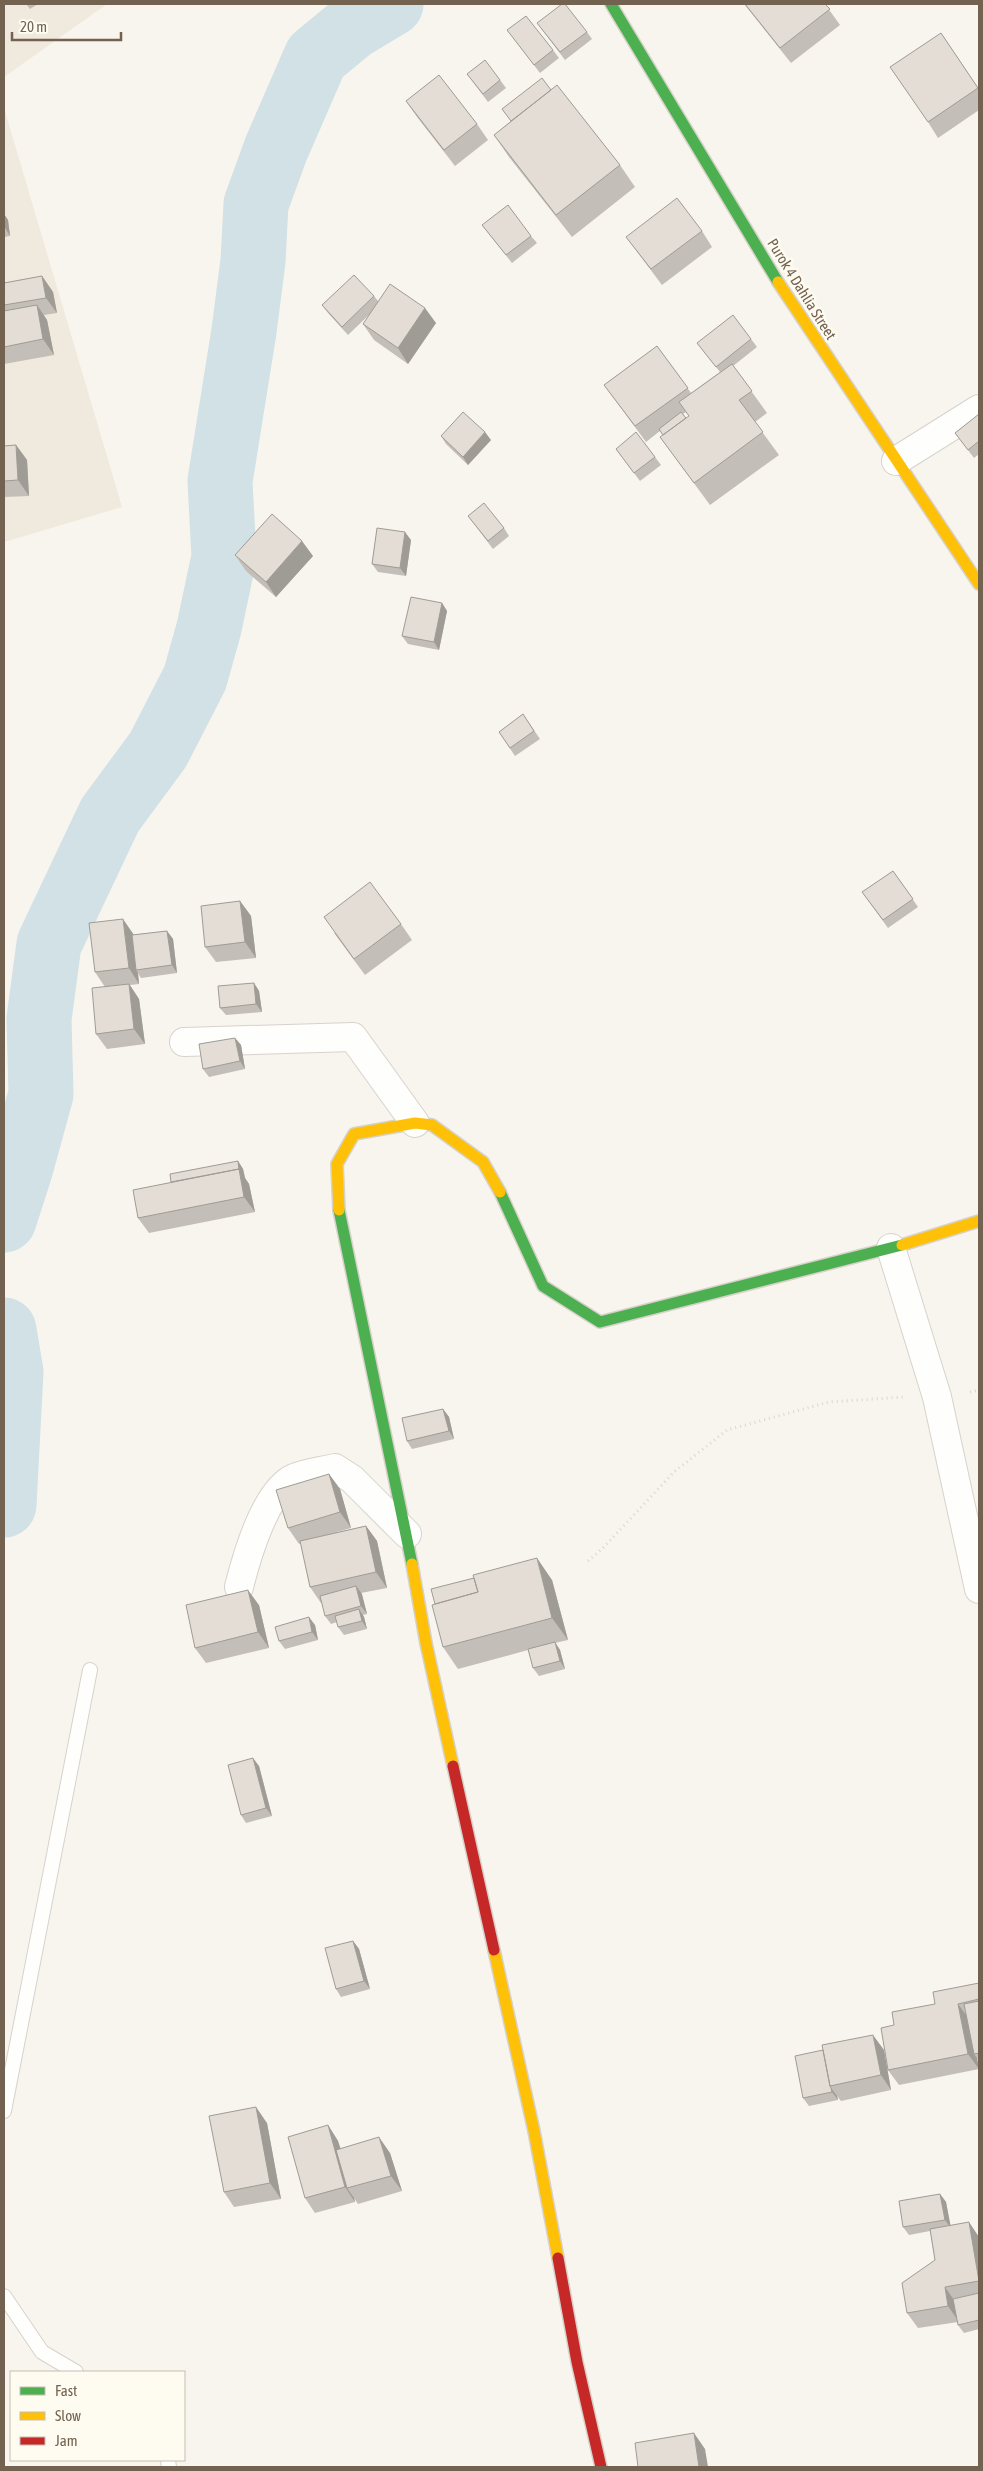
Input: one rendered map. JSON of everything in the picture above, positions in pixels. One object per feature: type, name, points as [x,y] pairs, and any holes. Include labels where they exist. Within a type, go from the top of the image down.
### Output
[{"type":"street","name":"Purok 4 Dahlia Street","points":[[611,4],[784,292],[979,584]]},
{"type":"street","points":[[896,461],[979,409]]},
{"type":"street","points":[[184,1042],[353,1037],[415,1123]]},
{"type":"street","points":[[600,2467],[577,2362],[534,2131],[428,1653],[406,1534],[337,1201],[337,1164],[354,1134],[415,1123],[432,1125],[483,1162],[510,1210],[543,1286],[600,1322],[891,1248],[979,1221]]},
{"type":"street","points":[[891,1248],[936,1397],[979,1589]]},
{"type":"street","points":[[239,1588],[250,1547],[263,1516],[276,1495],[292,1479],[335,1468],[352,1479],[406,1534]]},
{"type":"lane","points":[[4,2111],[90,1670]]},
{"type":"lane","points":[[4,2296],[42,2352],[74,2371]]},
{"type":"path","points":[[588,1561],[604,1547],[674,1472],[728,1430],[829,1402],[936,1397],[979,1390]]},
{"type":"shaded area","points":[[4,4],[107,4],[4,77]]},
{"type":"shaded area","points":[[4,108],[122,507],[4,542]]},
{"type":"building","points":[[562,4],[565,4],[587,32],[560,52],[537,23]]},
{"type":"building","points":[[745,4],[825,4],[830,9],[780,48]]},
{"type":"building","points":[[526,16],[553,50],[534,65],[507,30]]},
{"type":"building","points":[[941,33],[978,88],[928,122],[890,67]]},
{"type":"building","points":[[485,60],[500,80],[483,94],[467,74]]},
{"type":"building","points":[[439,75],[477,124],[444,150],[406,101]]},
{"type":"building","points":[[542,78],[551,90],[511,121],[502,109]]},
{"type":"building","points":[[557,85],[620,165],[556,215],[494,135]]},
{"type":"building","points":[[677,198],[702,231],[651,269],[626,237]]},
{"type":"building","points":[[508,205],[531,236],[506,255],[482,225]]},
{"type":"building","points":[[354,275],[374,296],[342,327],[322,305]]},
{"type":"building","points":[[42,276],[46,298],[4,305],[4,283]]},
{"type":"building","points":[[390,284],[425,308],[398,348],[363,324]]},
{"type":"building","points":[[37,305],[43,339],[4,347],[4,311]]},
{"type":"building","points":[[733,315],[751,339],[716,367],[697,343]]},
{"type":"building","points":[[657,346],[688,388],[635,426],[604,385]]},
{"type":"building","points":[[732,364],[752,391],[739,400],[763,432],[694,483],[660,437],[689,416],[679,402]]},
{"type":"building","points":[[463,412],[485,432],[463,457],[441,436]]},
{"type":"building","points":[[681,412],[686,418],[663,435],[659,429]]},
{"type":"building","points":[[979,414],[979,441],[968,450],[955,433]]},
{"type":"building","points":[[636,432],[655,457],[634,473],[616,449]]},
{"type":"building","points":[[16,445],[18,480],[4,481],[4,446]]},
{"type":"building","points":[[484,503],[504,528],[488,541],[468,516]]},
{"type":"building","points":[[272,514],[302,541],[266,582],[235,555]]},
{"type":"building","points":[[377,528],[405,532],[400,568],[372,564]]},
{"type":"building","points":[[411,597],[442,603],[434,642],[402,636]]},
{"type":"building","points":[[523,714],[534,731],[510,748],[499,732]]},
{"type":"building","points":[[893,871],[913,899],[883,920],[862,892]]},
{"type":"building","points":[[370,882],[401,924],[354,959],[324,917]]},
{"type":"building","points":[[240,901],[245,942],[205,947],[201,906]]},
{"type":"building","points":[[123,919],[129,968],[95,972],[89,923]]},
{"type":"building","points":[[167,931],[172,965],[136,970],[132,935]]},
{"type":"building","points":[[254,983],[256,1004],[220,1008],[218,986]]},
{"type":"building","points":[[129,984],[134,1029],[96,1034],[92,988]]},
{"type":"building","points":[[235,1038],[240,1061],[203,1069],[199,1044]]},
{"type":"building","points":[[238,1161],[239,1169],[171,1182],[170,1174]]},
{"type":"building","points":[[239,1169],[244,1197],[138,1218],[133,1190]]},
{"type":"building","points":[[443,1409],[449,1431],[407,1441],[402,1418]]},
{"type":"building","points":[[329,1474],[340,1512],[288,1528],[276,1490]]},
{"type":"building","points":[[366,1526],[376,1572],[310,1587],[300,1541]]},
{"type":"building","points":[[537,1558],[552,1618],[443,1647],[432,1605],[478,1592],[473,1575]]},
{"type":"building","points":[[474,1578],[478,1592],[435,1604],[431,1589]]},
{"type":"building","points":[[356,1586],[361,1606],[325,1616],[320,1596]]},
{"type":"building","points":[[248,1590],[258,1632],[195,1648],[186,1605]]},
{"type":"building","points":[[359,1609],[362,1621],[338,1627],[335,1616]]},
{"type":"building","points":[[309,1617],[312,1632],[279,1641],[275,1627]]},
{"type":"building","points":[[555,1642],[560,1661],[533,1668],[528,1649]]},
{"type":"building","points":[[253,1758],[266,1808],[241,1815],[228,1765]]},
{"type":"building","points":[[353,1941],[364,1981],[336,1989],[325,1948]]},
{"type":"building","points":[[979,1983],[979,1999],[958,2004],[968,2054],[888,2070],[881,2028],[894,2025],[892,2012],[935,2004],[933,1992]]},
{"type":"building","points":[[979,2001],[979,2053],[974,2054],[964,2004]]},
{"type":"building","points":[[873,2035],[881,2075],[830,2086],[822,2045]]},
{"type":"building","points":[[823,2050],[832,2092],[803,2098],[795,2056]]},
{"type":"building","points":[[256,2107],[270,2183],[224,2192],[209,2116]]},
{"type":"building","points":[[328,2125],[345,2187],[305,2198],[288,2137]]},
{"type":"building","points":[[379,2137],[391,2176],[347,2188],[336,2150]]},
{"type":"building","points":[[940,2194],[945,2220],[903,2227],[899,2201]]},
{"type":"building","points":[[969,2222],[979,2281],[945,2287],[948,2306],[907,2313],[902,2283],[935,2260],[930,2229]]},
{"type":"building","points":[[979,2293],[979,2320],[958,2325],[953,2299]]},
{"type":"building","points":[[694,2433],[699,2467],[638,2467],[635,2443]]},
{"type":"waterway","points":[[4,1220],[41,1094],[39,1019],[49,944],[110,815],[158,750],[195,678],[209,628],[224,557],[220,481],[244,331],[253,261],[256,204],[276,149],[316,57],[351,28],[391,4]]},
{"type":"waterway","points":[[4,1330],[11,1372],[4,1505]]},
{"type":"traffic: fast","points":[[611,4],[778,282]]},
{"type":"traffic: fast","points":[[500,1192],[543,1286],[600,1322],[902,1245]]},
{"type":"traffic: fast","points":[[339,1210],[412,1564]]},
{"type":"traffic: slow","points":[[778,282],[979,584]]},
{"type":"traffic: slow","points":[[339,1210],[337,1164],[354,1134],[415,1123],[432,1125],[483,1162],[500,1192]]},
{"type":"traffic: slow","points":[[902,1245],[979,1221]]},
{"type":"traffic: slow","points":[[412,1564],[426,1643],[453,1766]]},
{"type":"traffic: slow","points":[[494,1950],[534,2131],[558,2258]]},
{"type":"traffic: jam","points":[[453,1766],[494,1950]]},
{"type":"traffic: jam","points":[[558,2258],[577,2362],[601,2467]]}]
